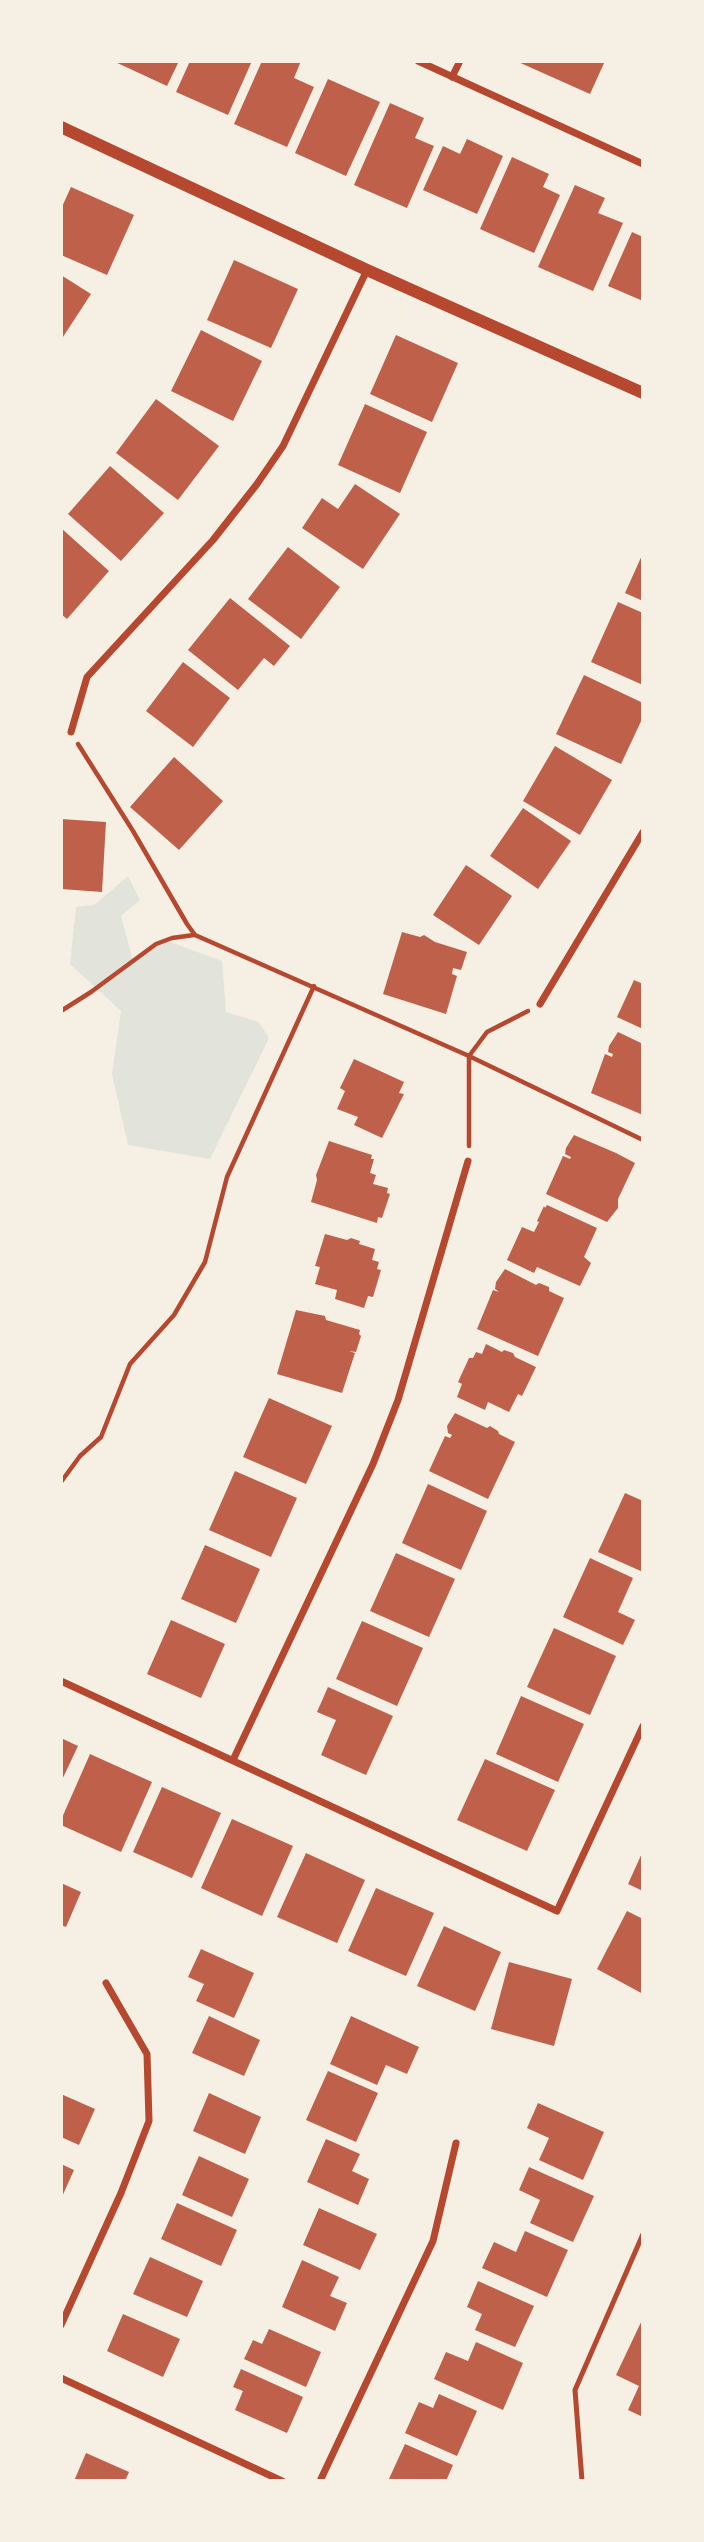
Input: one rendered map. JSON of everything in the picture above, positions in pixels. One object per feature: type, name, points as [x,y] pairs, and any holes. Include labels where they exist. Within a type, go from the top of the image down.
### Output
[{"type":"street","points":[[418,61],[643,164]]},
{"type":"street","points":[[452,77],[460,61]]},
{"type":"street","points":[[61,127],[367,270],[643,393]]},
{"type":"street","points":[[71,732],[87,677],[213,540],[283,446],[367,270]]},
{"type":"street","points":[[540,1004],[643,832]]},
{"type":"street","points":[[233,1760],[373,1464],[398,1400],[468,1161]]},
{"type":"street","points":[[61,1681],[557,1911],[643,1726]]},
{"type":"street","points":[[61,2325],[121,2193],[149,2121],[147,2054],[106,1983]]},
{"type":"street","points":[[320,2481],[433,2241],[456,2143]]},
{"type":"street","points":[[61,2378],[282,2481]]},
{"type":"lane","points":[[582,2481],[575,2390],[643,2234]]},
{"type":"path","points":[[71,732],[195,935],[469,1056],[643,1140]]},
{"type":"path","points":[[61,1011],[156,944],[172,938],[195,935]]},
{"type":"path","points":[[61,1482],[80,1456],[101,1437],[130,1364],[169,1322],[205,1262],[227,1177],[314,986]]},
{"type":"path","points":[[468,1161],[469,1056],[487,1032],[540,1004]]},
{"type":"shaded area","points":[[128,876],[140,900],[121,916],[133,961],[165,940],[222,961],[226,1012],[259,1022],[269,1038],[210,1159],[128,1145],[112,1074],[121,1011],[70,964],[76,907],[94,905]]},
{"type":"building","points":[[113,61],[179,61],[167,86]]},
{"type":"building","points":[[190,61],[252,61],[228,115],[176,92]]},
{"type":"building","points":[[262,61],[301,61],[294,78],[314,87],[287,147],[234,124]]},
{"type":"building","points":[[516,61],[605,61],[590,94]]},
{"type":"building","points":[[328,79],[380,102],[346,176],[295,153]]},
{"type":"building","points":[[390,103],[424,118],[415,138],[434,146],[407,208],[354,185]]},
{"type":"building","points":[[467,139],[503,156],[477,214],[423,190],[443,146],[460,154]]},
{"type":"building","points":[[512,157],[549,174],[543,187],[560,195],[534,253],[480,229]]},
{"type":"building","points":[[575,185],[605,198],[598,213],[623,223],[593,291],[538,267]]},
{"type":"building","points":[[71,187],[134,215],[107,275],[61,255],[61,209]]},
{"type":"building","points":[[632,232],[643,237],[643,301],[608,286]]},
{"type":"building","points":[[234,260],[298,289],[271,348],[207,320]]},
{"type":"building","points":[[61,275],[91,294],[61,340]]},
{"type":"building","points":[[201,330],[262,361],[233,421],[171,391]]},
{"type":"building","points":[[396,335],[458,363],[432,422],[370,394]]},
{"type":"building","points":[[156,399],[219,446],[178,500],[116,453]]},
{"type":"building","points":[[365,404],[427,432],[400,493],[338,465]]},
{"type":"building","points":[[110,466],[164,513],[121,561],[68,514]]},
{"type":"building","points":[[355,484],[400,514],[363,569],[302,528],[322,498],[338,509]]},
{"type":"building","points":[[61,528],[109,571],[67,619],[61,614]]},
{"type":"building","points":[[288,547],[340,587],[301,639],[248,599]]},
{"type":"building","points":[[643,553],[643,601],[625,593]]},
{"type":"building","points":[[230,598],[290,646],[274,666],[264,658],[238,690],[188,650]]},
{"type":"building","points":[[618,602],[643,613],[643,685],[591,662]]},
{"type":"building","points":[[183,662],[230,698],[193,747],[146,711]]},
{"type":"building","points":[[584,675],[643,703],[643,717],[621,764],[556,734]]},
{"type":"building","points":[[555,746],[612,780],[580,835],[523,801]]},
{"type":"building","points":[[174,757],[223,801],[179,850],[130,807]]},
{"type":"building","points":[[523,808],[571,841],[538,889],[490,856]]},
{"type":"building","points":[[61,819],[106,822],[102,892],[61,889]]},
{"type":"building","points":[[466,865],[512,896],[479,945],[433,915]]},
{"type":"building","points":[[402,932],[420,937],[424,935],[435,942],[467,952],[461,970],[453,968],[452,974],[457,976],[446,1014],[383,994]]},
{"type":"building","points":[[634,980],[643,984],[643,1029],[617,1017]]},
{"type":"building","points":[[618,1032],[643,1044],[643,1115],[591,1093],[605,1054],[612,1057],[613,1054],[608,1052],[609,1046]]},
{"type":"building","points":[[354,1059],[404,1082],[399,1093],[404,1094],[382,1138],[354,1125],[358,1117],[337,1109],[345,1091],[340,1088]]},
{"type":"building","points":[[574,1135],[635,1163],[618,1199],[618,1208],[607,1222],[546,1194],[563,1156],[570,1159],[571,1157],[565,1154]]},
{"type":"building","points":[[329,1141],[372,1155],[371,1159],[374,1159],[370,1173],[376,1175],[373,1184],[388,1188],[387,1193],[390,1194],[382,1218],[378,1217],[377,1223],[311,1202],[316,1175]]},
{"type":"building","points":[[547,1205],[597,1228],[584,1257],[591,1263],[580,1286],[537,1267],[534,1273],[507,1260],[522,1227],[534,1232],[544,1206],[545,1208]]},
{"type":"building","points":[[325,1234],[347,1240],[351,1238],[360,1241],[359,1244],[375,1249],[372,1260],[379,1262],[377,1269],[381,1270],[373,1297],[368,1296],[364,1308],[335,1299],[337,1290],[315,1284],[320,1267],[315,1266]]},
{"type":"building","points":[[505,1269],[536,1285],[539,1283],[549,1287],[549,1291],[564,1298],[538,1356],[477,1329],[493,1290],[499,1292],[495,1289],[496,1282]]},
{"type":"building","points":[[296,1310],[325,1316],[326,1320],[360,1330],[356,1352],[349,1351],[355,1353],[342,1393],[277,1374]]},
{"type":"building","points":[[486,1344],[502,1352],[504,1350],[513,1353],[515,1357],[536,1367],[522,1396],[518,1394],[509,1412],[488,1402],[485,1410],[457,1397],[462,1384],[458,1382],[469,1358],[473,1358],[476,1352],[482,1354]]},
{"type":"building","points":[[269,1398],[332,1426],[306,1484],[243,1457]]},
{"type":"building","points":[[455,1413],[487,1428],[490,1426],[515,1442],[488,1499],[429,1471],[445,1436],[450,1438],[452,1435],[448,1433],[447,1426]]},
{"type":"building","points":[[235,1471],[297,1498],[271,1557],[209,1530]]},
{"type":"building","points":[[428,1484],[487,1511],[461,1570],[402,1543]]},
{"type":"building","points":[[625,1493],[643,1501],[643,1572],[598,1552]]},
{"type":"building","points":[[205,1545],[260,1569],[236,1623],[181,1599]]},
{"type":"building","points":[[396,1553],[455,1579],[429,1637],[370,1611]]},
{"type":"building","points":[[590,1558],[633,1578],[618,1612],[635,1620],[623,1645],[563,1617]]},
{"type":"building","points":[[171,1620],[225,1644],[201,1698],[147,1674]]},
{"type":"building","points":[[362,1621],[423,1648],[397,1706],[336,1679]]},
{"type":"building","points":[[554,1628],[616,1656],[590,1715],[527,1687]]},
{"type":"building","points":[[328,1687],[393,1716],[366,1775],[321,1755],[336,1720],[317,1712]]},
{"type":"building","points":[[521,1696],[584,1724],[558,1782],[496,1754]]},
{"type":"building","points":[[61,1738],[78,1746],[61,1782]]},
{"type":"building","points":[[90,1754],[152,1782],[121,1852],[61,1825]]},
{"type":"building","points":[[485,1759],[555,1790],[527,1851],[457,1820]]},
{"type":"building","points":[[162,1787],[221,1813],[192,1878],[133,1852]]},
{"type":"building","points":[[232,1819],[293,1846],[262,1916],[201,1888]]},
{"type":"building","points":[[643,1851],[643,1891],[628,1884]]},
{"type":"building","points":[[306,1853],[365,1880],[337,1943],[277,1917]]},
{"type":"building","points":[[61,1883],[81,1892],[66,1927],[61,1925]]},
{"type":"building","points":[[376,1888],[434,1913],[406,1976],[348,1951]]},
{"type":"building","points":[[627,1911],[643,1919],[643,1994],[597,1969]]},
{"type":"building","points":[[444,1926],[501,1952],[475,2011],[417,1986]]},
{"type":"building","points":[[201,1949],[254,1973],[234,2018],[196,2001],[204,1984],[188,1977]]},
{"type":"building","points":[[509,1962],[572,1979],[554,2046],[491,2029]]},
{"type":"building","points":[[209,2016],[260,2040],[244,2076],[192,2053]]},
{"type":"building","points":[[351,2016],[419,2047],[407,2074],[386,2065],[377,2085],[330,2064]]},
{"type":"building","points":[[328,2071],[378,2093],[356,2142],[306,2120]]},
{"type":"building","points":[[209,2093],[261,2117],[245,2154],[193,2131]]},
{"type":"building","points":[[61,2094],[95,2109],[79,2145],[61,2137]]},
{"type":"building","points":[[538,2103],[604,2132],[583,2180],[539,2160],[549,2138],[527,2128]]},
{"type":"building","points":[[326,2139],[360,2154],[352,2171],[369,2179],[358,2205],[307,2182]]},
{"type":"building","points":[[199,2156],[249,2179],[232,2217],[182,2195]]},
{"type":"building","points":[[61,2164],[74,2170],[61,2199]]},
{"type":"building","points":[[529,2167],[594,2196],[573,2242],[530,2223],[540,2200],[519,2190]]},
{"type":"building","points":[[177,2203],[237,2230],[221,2266],[161,2239]]},
{"type":"building","points":[[319,2208],[377,2234],[360,2270],[303,2245]]},
{"type":"building","points":[[525,2231],[568,2250],[547,2297],[482,2268],[494,2242],[516,2252]]},
{"type":"building","points":[[150,2257],[203,2281],[187,2317],[133,2294]]},
{"type":"building","points":[[302,2260],[339,2277],[330,2296],[347,2303],[335,2331],[282,2307]]},
{"type":"building","points":[[478,2281],[534,2306],[515,2347],[475,2330],[482,2314],[467,2307]]},
{"type":"building","points":[[123,2314],[180,2339],[163,2377],[107,2351]]},
{"type":"building","points":[[643,2318],[643,2417],[628,2410],[639,2386],[616,2375]]},
{"type":"building","points":[[269,2329],[321,2352],[306,2387],[244,2359],[253,2340],[262,2344]]},
{"type":"building","points":[[476,2342],[523,2363],[503,2410],[434,2379],[446,2352],[468,2361]]},
{"type":"building","points":[[241,2369],[303,2397],[287,2433],[235,2410],[243,2391],[233,2387]]},
{"type":"building","points":[[439,2394],[477,2411],[457,2456],[405,2433],[419,2402],[433,2408]]},
{"type":"building","points":[[405,2444],[453,2465],[446,2481],[388,2481]]},
{"type":"building","points":[[86,2453],[129,2472],[125,2481],[74,2481]]}]
